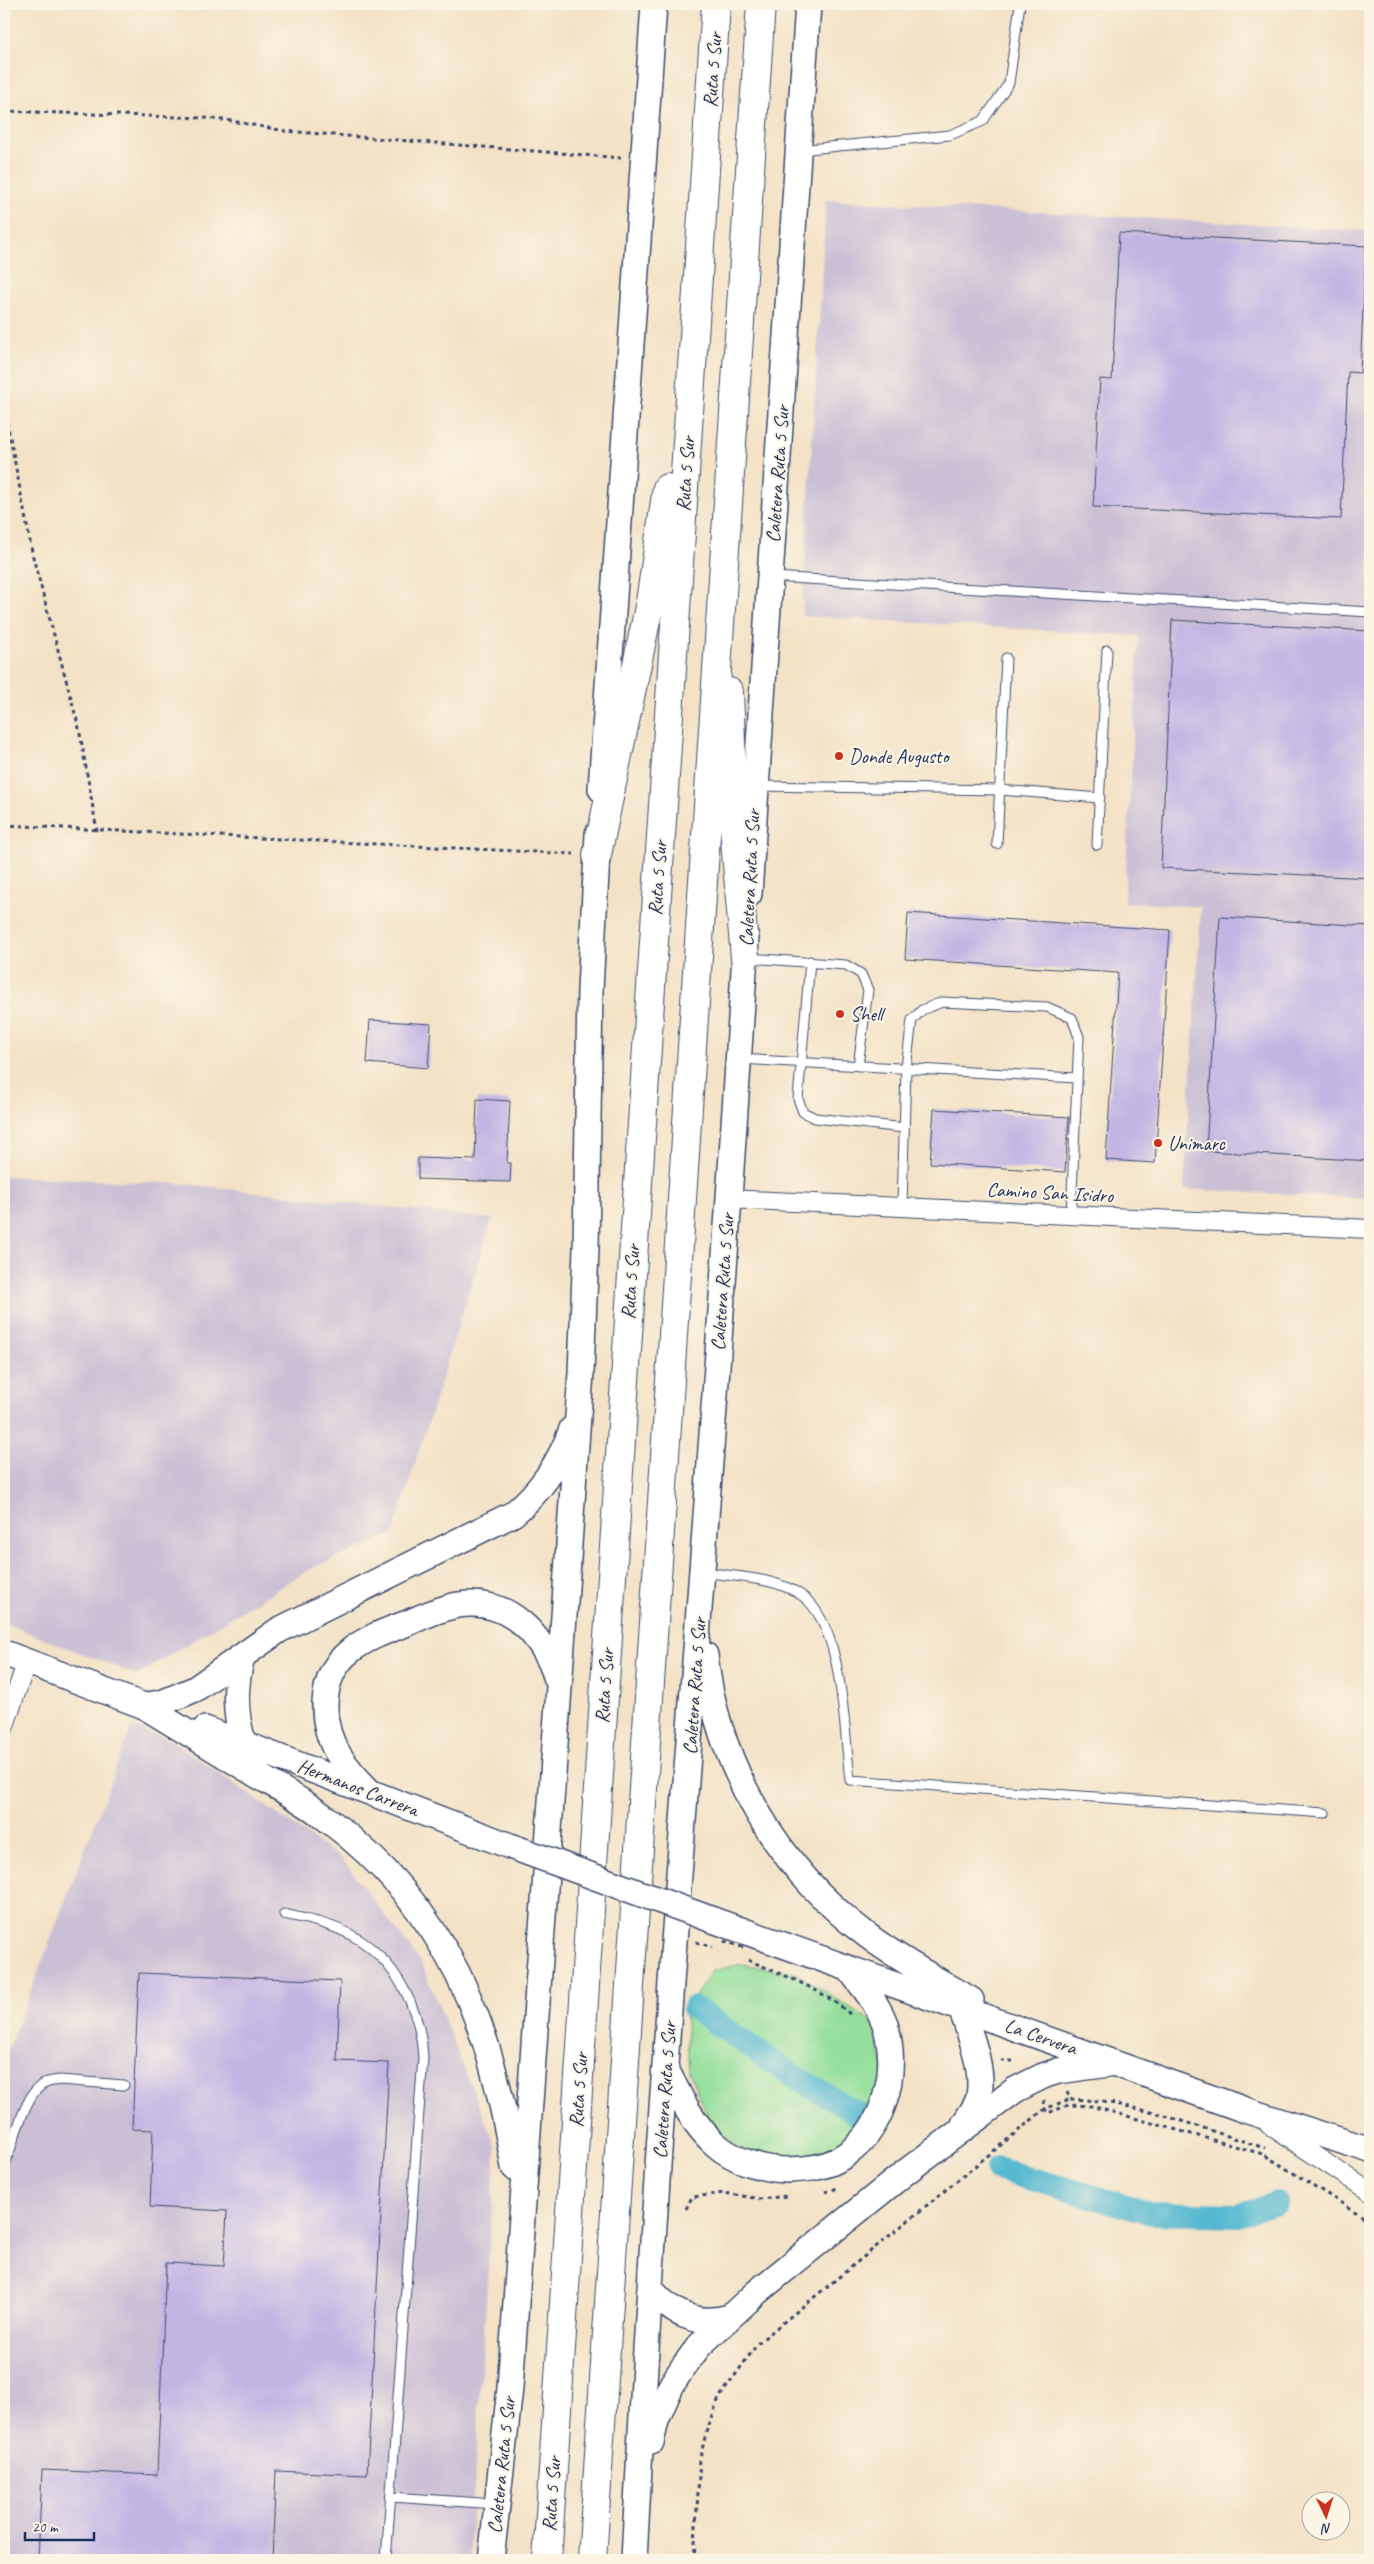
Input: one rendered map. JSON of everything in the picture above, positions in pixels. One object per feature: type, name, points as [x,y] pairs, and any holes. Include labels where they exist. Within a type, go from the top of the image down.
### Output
[{"type":"highway","name":"Ruta 5 Sur","points":[[547,2560],[716,4]]},
{"type":"highway","points":[[592,2560],[721,584],[761,4]]},
{"type":"highway","points":[[597,855],[650,602],[670,467],[693,341]]},
{"type":"highway","points":[[721,584],[727,657],[737,878],[745,958]]},
{"type":"main road","name":"Caletera Ruta 5 Sur","points":[[491,2560],[510,2388],[520,2221],[578,1412],[586,1266],[590,990],[597,855],[654,4]]},
{"type":"main road","name":"Caletera Ruta 5 Sur","points":[[634,2560],[650,2288],[745,958],[808,4]]},
{"type":"main road","points":[[144,1706],[164,1702],[195,1689],[242,1657],[263,1639],[279,1630],[513,1514],[534,1495],[546,1479],[568,1439],[578,1412]]},
{"type":"main road","points":[[700,1598],[706,1666],[723,1738],[754,1806],[773,1838],[816,1891],[868,1936],[1016,2028]]},
{"type":"main road","points":[[369,1791],[339,1756],[329,1734],[325,1709],[326,1696],[334,1671],[345,1656],[360,1644],[380,1633],[443,1609],[470,1604],[499,1608],[524,1623],[545,1650],[559,1684]]},
{"type":"main road","name":"Hermanos Carrera","points":[[4,1652],[510,1846],[713,1920]]},
{"type":"main road","points":[[242,1657],[238,1673],[236,1706],[244,1744]]},
{"type":"main road","points":[[144,1706],[327,1818],[393,1878],[430,1924],[461,1978],[479,2019],[491,2057],[509,2136],[520,2221]]},
{"type":"main road","name":"La Cervera","points":[[713,1920],[1248,2111],[1370,2150]]},
{"type":"main road","points":[[666,2069],[696,2124],[717,2145],[736,2158],[757,2166],[779,2170],[822,2166],[837,2161],[867,2135],[880,2114],[886,2094],[890,2066],[885,2024],[869,1994],[850,1970]]},
{"type":"main road","points":[[960,2130],[975,2107],[979,2081],[978,2064],[961,2008]]},
{"type":"main road","points":[[637,2496],[656,2421],[672,2384],[699,2346],[757,2292],[1008,2094],[1042,2076],[1071,2068],[1117,2063]]},
{"type":"main road","points":[[650,2288],[662,2303],[692,2319],[704,2321],[730,2317]]},
{"type":"street","name":"Camino San Isidro","points":[[728,1199],[1370,1229]]},
{"type":"street","points":[[4,1728],[27,1661]]},
{"type":"street","points":[[1248,2111],[1370,2192]]},
{"type":"lane","points":[[799,150],[950,136],[983,121],[1009,83],[1020,4]]},
{"type":"lane","points":[[770,577],[1370,612]]},
{"type":"lane","points":[[1097,845],[1107,650]]},
{"type":"lane","points":[[997,844],[1006,658]]},
{"type":"lane","points":[[755,786],[1000,790],[1100,798]]},
{"type":"lane","points":[[745,958],[810,961],[846,965],[861,974],[868,990],[858,1066]]},
{"type":"lane","points":[[810,961],[798,1099],[803,1112],[815,1118],[904,1128]]},
{"type":"lane","points":[[902,1207],[906,1068],[912,1020],[922,1010],[942,1002],[1047,1007],[1072,1018],[1079,1037],[1071,1215]]},
{"type":"lane","points":[[737,1059],[1076,1078]]},
{"type":"lane","points":[[702,1572],[768,1582],[801,1596],[822,1618],[835,1652],[850,1780],[1325,1813]]},
{"type":"lane","points":[[284,1914],[341,1930],[366,1944],[380,1958],[405,1990],[420,2028],[423,2057],[386,2560]]},
{"type":"lane","points":[[4,2168],[30,2099],[38,2087],[44,2083],[60,2080],[124,2085]]},
{"type":"lane","points":[[391,2498],[498,2505]]},
{"type":"path","points":[[4,111],[205,118],[285,131],[644,160]]},
{"type":"path","points":[[4,406],[33,557],[79,728],[97,830]]},
{"type":"path","points":[[4,826],[597,855]]},
{"type":"path","points":[[694,2560],[700,2458],[708,2425],[719,2398],[758,2344],[1045,2109],[1070,2099]]},
{"type":"shaded area","points":[[826,200],[1370,231],[1370,1199],[1184,1189],[1201,907],[1124,902],[1139,636],[802,616]]},
{"type":"shaded area","points":[[4,1176],[186,1184],[492,1219],[393,1534],[310,1569],[137,1675],[4,1623]]},
{"type":"shaded area","points":[[132,1726],[171,1740],[343,1860],[422,1964],[496,2147],[469,2560],[4,2560],[4,2061]]},
{"type":"green space","points":[[742,1964],[795,1973],[872,2021],[886,2074],[876,2112],[837,2148],[795,2158],[744,2151],[711,2124],[689,2072],[685,2011],[712,1971]]},
{"type":"building","points":[[1119,233],[1366,246],[1360,373],[1348,372],[1341,519],[1093,507],[1100,379],[1112,380]]},
{"type":"building","points":[[1172,620],[1370,631],[1370,878],[1161,868]]},
{"type":"building","points":[[908,913],[1170,930],[1155,1163],[1106,1160],[1118,973],[905,959]]},
{"type":"building","points":[[1220,917],[1370,926],[1370,1161],[1206,1151]]},
{"type":"building","points":[[370,1020],[431,1024],[428,1068],[367,1063]]},
{"type":"building","points":[[477,1099],[510,1101],[507,1163],[511,1163],[510,1182],[418,1179],[418,1158],[475,1160]]},
{"type":"building","points":[[934,1109],[1069,1117],[1065,1172],[930,1163]]},
{"type":"building","points":[[139,1973],[340,1981],[337,2061],[389,2063],[367,2475],[276,2471],[272,2560],[38,2560],[42,2470],[157,2475],[166,2263],[224,2266],[227,2211],[150,2207],[153,2130],[132,2129]]},
{"type":"waterway","points":[[694,2008],[786,2071],[866,2119]]},
{"type":"waterway","points":[[997,2169],[1150,2213],[1239,2215],[1276,2203]]},
{"type":"place","name":"Donde Augusto","points":[[839,756]]},
{"type":"place","name":"Shell","points":[[840,1014]]},
{"type":"place","name":"Unimarc","points":[[1158,1143]]}]
